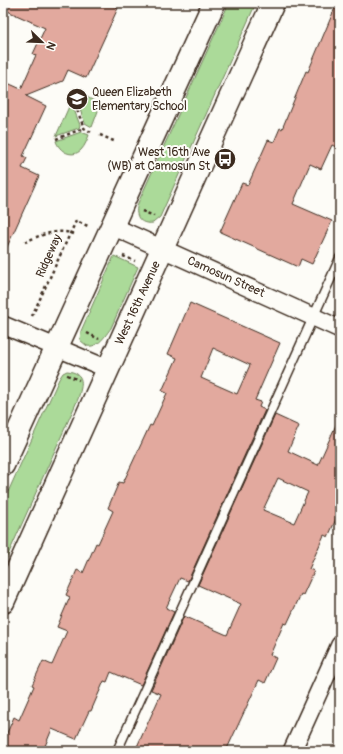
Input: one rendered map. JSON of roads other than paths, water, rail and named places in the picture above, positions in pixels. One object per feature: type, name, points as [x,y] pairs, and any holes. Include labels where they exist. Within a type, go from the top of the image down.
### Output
[{"type":"main road","points":[[3,465],[214,3]]},
{"type":"main road","name":"West 16th Avenue","points":[[3,602],[273,3]]},
{"type":"street","name":"Camosun Street","points":[[112,226],[340,329]]},
{"type":"street","points":[[3,325],[108,369]]},
{"type":"street","points":[[292,751],[340,646]]},
{"type":"lane","points":[[117,751],[340,258]]},
{"type":"place","name":"Queen Elizabeth Elementary School","points":[[77,99]]},
{"type":"place","name":"West 16th Ave (WB) at Camosun St","points":[[225,159]]}]
